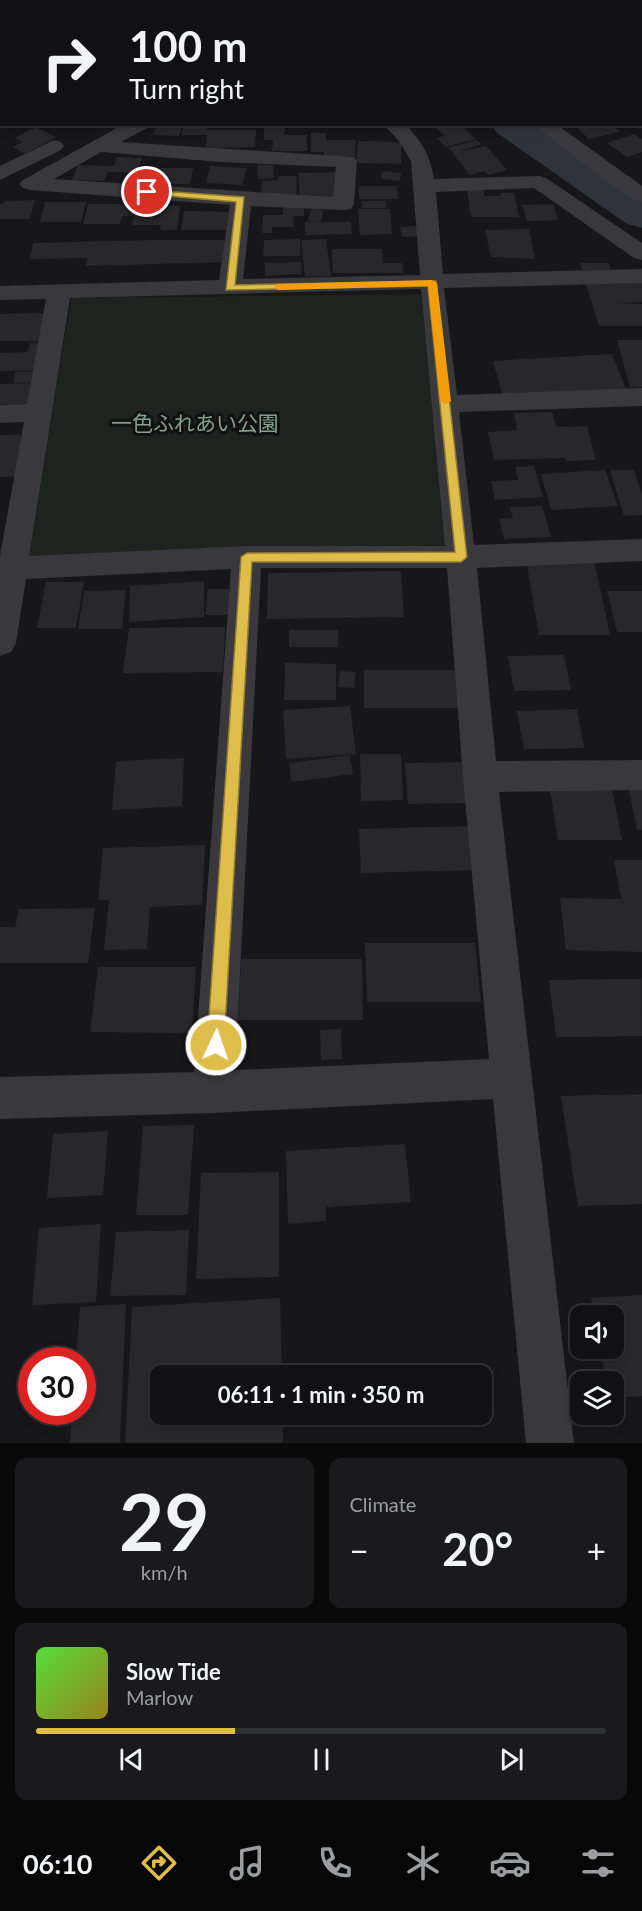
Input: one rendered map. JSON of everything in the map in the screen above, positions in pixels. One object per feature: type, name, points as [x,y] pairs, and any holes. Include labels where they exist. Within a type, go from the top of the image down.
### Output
[{"type":"street","points":[[98,146],[220,156],[347,161],[343,204],[30,184],[98,146],[136,126]]},
{"type":"street","points":[[395,126],[407,138],[421,161],[426,186],[432,283],[461,557],[480,777],[550,1443]]},
{"type":"street","points":[[546,126],[601,168],[642,195]]},
{"type":"street","points":[[6,165],[67,140]]},
{"type":"street","points":[[426,186],[539,182],[642,253]]},
{"type":"street","points":[[230,288],[241,199]]},
{"type":"street","points":[[0,292],[642,276]]},
{"type":"street","points":[[0,643],[6,569],[59,292]]},
{"type":"street","points":[[446,404],[642,398]]},
{"type":"street","points":[[0,414],[37,413]]},
{"type":"street","points":[[6,569],[247,557],[461,557],[642,550]]},
{"type":"street","points":[[213,1092],[247,557]]},
{"type":"street","points":[[480,777],[642,775]]},
{"type":"street","points":[[0,1098],[213,1092],[511,1078]]},
{"type":"green space","name":"一色ふれあい公園","points":[[421,294],[447,545],[24,556],[72,298]]},
{"type":"building","points":[[156,126],[182,126],[179,136],[153,135]]},
{"type":"building","points":[[184,126],[208,126],[207,130],[256,130],[255,147],[206,148],[207,135],[182,135]]},
{"type":"building","points":[[315,126],[348,126],[348,127]]},
{"type":"building","points":[[434,126],[462,126],[476,139],[446,147],[437,138],[445,136]]},
{"type":"building","points":[[575,126],[613,126],[620,132],[589,139]]},
{"type":"building","points":[[35,127],[56,137],[25,154],[13,147],[23,142],[15,138]]},
{"type":"building","points":[[264,128],[285,128],[284,135],[307,135],[307,151],[272,151],[273,140],[264,140]]},
{"type":"building","points":[[311,133],[326,133],[326,140],[355,140],[355,156],[324,156],[324,152],[311,152]]},
{"type":"building","points":[[634,134],[642,139],[642,152],[627,157],[607,143]]},
{"type":"building","points":[[476,140],[482,144],[454,153],[448,148]]},
{"type":"building","points":[[358,141],[401,142],[401,164],[356,163]]},
{"type":"building","points":[[486,146],[507,170],[488,175],[485,171],[470,175],[452,153]]},
{"type":"building","points":[[117,157],[142,158],[137,173],[107,172],[104,181],[72,180],[78,165],[114,166]]},
{"type":"building","points":[[257,165],[273,165],[274,178],[258,179]]},
{"type":"building","points":[[210,166],[247,168],[242,185],[206,183]]},
{"type":"building","points":[[141,168],[193,168],[190,184],[138,184]]},
{"type":"building","points":[[382,171],[401,173],[400,181],[381,179]]},
{"type":"building","points":[[337,172],[340,197],[300,198],[298,173]]},
{"type":"building","points":[[279,176],[297,176],[296,196],[261,196],[262,181],[278,180]]},
{"type":"building","points":[[359,186],[397,186],[398,199],[359,199]]},
{"type":"building","points":[[467,190],[484,190],[484,196],[514,193],[519,217],[471,217]]},
{"type":"building","points":[[35,200],[30,219],[0,219],[0,204],[5,201]]},
{"type":"building","points":[[362,201],[386,201],[386,208],[362,208]]},
{"type":"building","points":[[45,202],[86,202],[81,222],[40,222]]},
{"type":"building","points":[[88,204],[135,204],[133,216],[122,216],[120,224],[83,224]]},
{"type":"building","points":[[553,204],[558,220],[527,221],[522,205]]},
{"type":"building","points":[[136,206],[180,206],[177,230],[160,230],[161,225],[132,225]]},
{"type":"building","points":[[283,206],[304,206],[304,216],[294,216],[293,227],[272,227],[272,233],[262,233],[263,215],[283,215]]},
{"type":"building","points":[[311,209],[323,210],[321,222],[308,221]]},
{"type":"building","points":[[358,209],[390,209],[392,234],[360,235]]},
{"type":"building","points":[[184,211],[230,212],[228,230],[181,230]]},
{"type":"building","points":[[305,222],[351,222],[352,234],[305,235]]},
{"type":"building","points":[[417,226],[419,236],[402,237],[400,227]]},
{"type":"building","points":[[529,229],[535,259],[491,257],[485,230]]},
{"type":"building","points":[[300,239],[300,256],[263,256],[264,240]]},
{"type":"building","points":[[326,239],[331,276],[305,277],[301,240]]},
{"type":"building","points":[[224,240],[224,262],[86,266],[87,258],[30,259],[33,243]]},
{"type":"building","points":[[332,249],[382,249],[383,263],[402,263],[403,273],[333,273]]},
{"type":"building","points":[[301,262],[302,274],[265,276],[265,263]]},
{"type":"building","points":[[580,263],[609,263],[611,270],[582,270]]},
{"type":"building","points":[[642,283],[642,302],[617,303],[642,304],[642,326],[599,326],[586,284]]},
{"type":"building","points":[[47,313],[41,341],[0,341],[0,314]]},
{"type":"building","points":[[617,340],[642,340],[642,387],[630,387]]},
{"type":"building","points":[[49,342],[44,370],[0,371],[0,353],[28,352],[30,343]]},
{"type":"building","points":[[612,354],[626,389],[503,397],[493,361]]},
{"type":"building","points":[[39,371],[38,382],[14,383],[15,372]]},
{"type":"building","points":[[37,383],[32,404],[0,404],[0,384]]},
{"type":"building","points":[[552,412],[556,427],[587,426],[596,460],[566,461],[565,458],[494,460],[488,432],[517,430],[514,413]]},
{"type":"building","points":[[32,434],[25,476],[0,477],[0,435]]},
{"type":"building","points":[[534,466],[543,497],[495,500],[491,481],[518,480],[515,467]]},
{"type":"building","points":[[605,470],[618,506],[551,510],[541,474]]},
{"type":"building","points":[[610,470],[634,470],[642,495],[642,515],[624,516]]},
{"type":"building","points":[[542,506],[551,537],[504,539],[499,519],[513,518],[510,507]]},
{"type":"building","points":[[526,560],[594,560],[610,635],[539,635]]},
{"type":"building","points":[[401,571],[404,617],[267,619],[268,573]]},
{"type":"building","points":[[204,581],[204,617],[129,622],[130,586]]},
{"type":"building","points":[[46,582],[84,582],[76,628],[37,628]]},
{"type":"building","points":[[208,589],[233,589],[230,615],[205,615]]},
{"type":"building","points":[[126,590],[122,629],[78,629],[84,591]]},
{"type":"building","points":[[607,591],[642,591],[642,632],[617,632]]},
{"type":"building","points":[[225,627],[223,672],[123,673],[129,628]]},
{"type":"building","points":[[289,630],[338,630],[338,647],[289,647]]},
{"type":"building","points":[[564,655],[571,690],[514,691],[508,656]]},
{"type":"building","points":[[285,663],[336,664],[336,700],[284,700]]},
{"type":"building","points":[[364,670],[455,670],[458,708],[364,708]]},
{"type":"building","points":[[340,671],[356,672],[354,688],[338,687]]},
{"type":"building","points":[[350,706],[356,754],[286,759],[283,710]]},
{"type":"building","points":[[577,709],[584,748],[524,749],[517,711]]},
{"type":"building","points":[[360,754],[401,754],[403,800],[361,801]]},
{"type":"building","points":[[350,755],[353,774],[291,782],[289,763]]},
{"type":"building","points":[[184,758],[182,806],[112,810],[116,761]]},
{"type":"building","points":[[466,762],[470,803],[408,804],[405,763]]},
{"type":"building","points":[[627,780],[642,780],[642,830],[637,830]]},
{"type":"building","points":[[550,789],[612,789],[622,840],[558,840]]},
{"type":"building","points":[[470,826],[475,870],[361,873],[359,829]]},
{"type":"building","points":[[205,845],[202,905],[150,907],[147,949],[104,950],[109,900],[98,900],[103,848]]},
{"type":"building","points":[[614,860],[642,860],[642,952],[566,950],[560,898],[621,899]]},
{"type":"building","points":[[95,908],[88,963],[0,963],[0,927],[15,927],[19,909]]},
{"type":"building","points":[[365,943],[475,943],[481,1002],[367,1002]]},
{"type":"building","points":[[241,959],[362,959],[363,1020],[238,1020]]},
{"type":"building","points":[[98,967],[196,967],[192,1033],[90,1032]]},
{"type":"building","points":[[641,979],[642,1036],[556,1037],[549,980]]},
{"type":"building","points":[[341,1029],[342,1059],[321,1060],[320,1030]]},
{"type":"building","points":[[642,1094],[642,1204],[578,1206],[561,1096]]},
{"type":"building","points":[[194,1125],[188,1215],[136,1215],[143,1126]]},
{"type":"building","points":[[108,1131],[103,1195],[47,1198],[53,1134]]},
{"type":"building","points":[[405,1144],[411,1202],[326,1207],[326,1221],[288,1224],[286,1151]]},
{"type":"building","points":[[279,1172],[279,1277],[196,1279],[201,1173]]},
{"type":"building","points":[[101,1224],[96,1302],[32,1305],[39,1228]]},
{"type":"building","points":[[189,1230],[186,1295],[110,1296],[116,1232]]},
{"type":"building","points":[[642,1295],[642,1396],[624,1397],[624,1371],[604,1371],[602,1359],[624,1359],[624,1305],[592,1305],[591,1298]]},
{"type":"building","points":[[280,1298],[282,1365],[150,1365],[150,1425],[283,1425],[283,1443],[125,1443],[132,1307]]},
{"type":"building","points":[[126,1304],[120,1443],[70,1443],[71,1425],[96,1425],[96,1347],[77,1347],[80,1307]]},
{"type":"waterway","points":[[513,126],[642,215]]},
{"type":"slow traffic","points":[[278,287],[432,283],[446,401]]},
{"type":"route","points":[[147,192],[241,199],[230,288],[432,283],[461,557],[247,557],[216,1045]]}]
